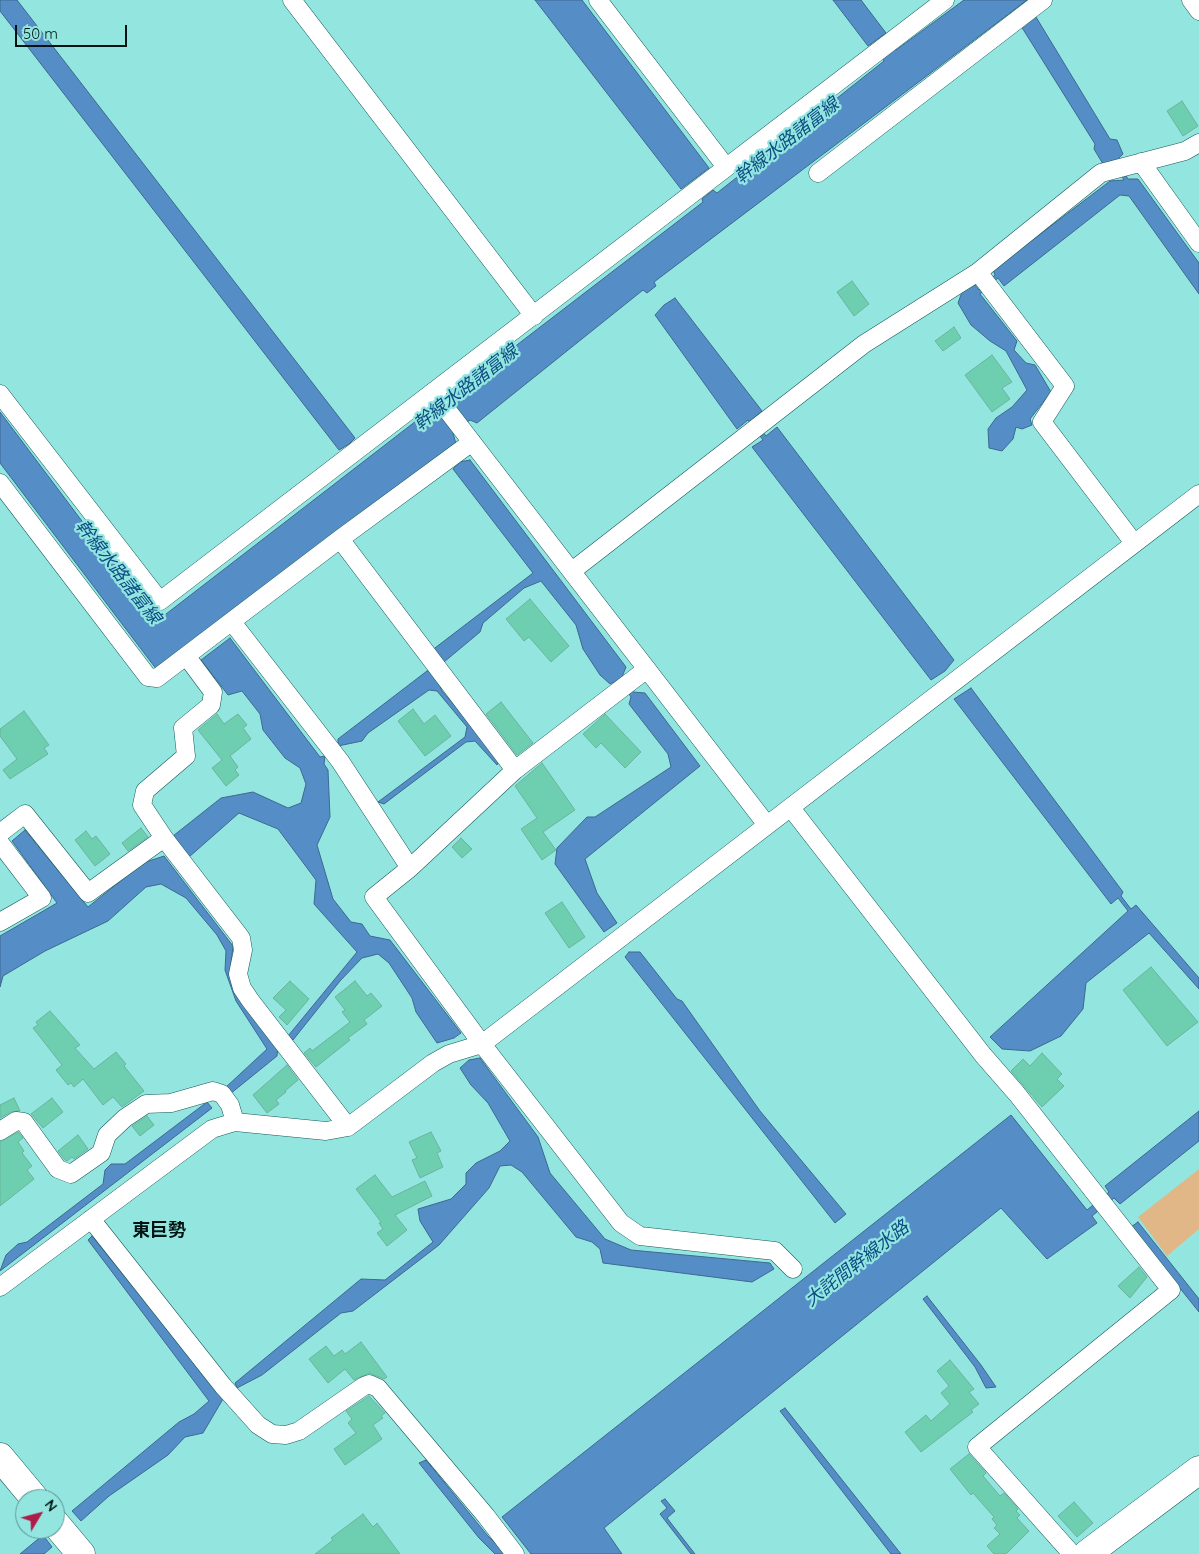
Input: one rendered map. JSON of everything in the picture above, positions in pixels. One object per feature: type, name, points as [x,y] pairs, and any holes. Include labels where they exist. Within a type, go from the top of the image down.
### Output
[{"type":"main road","points":[[0,1457],[27,1489]]},
{"type":"main road","points":[[1087,1554],[1199,1470]]},
{"type":"main road","points":[[65,1535],[81,1554]]},
{"type":"street","points":[[292,0],[534,316]]},
{"type":"street","points":[[598,0],[726,167]]},
{"type":"street","points":[[0,394],[160,601],[439,399],[534,316],[945,0]]},
{"type":"street","points":[[818,173],[1043,0]]},
{"type":"street","points":[[1191,0],[1199,11]]},
{"type":"street","points":[[572,571],[864,344],[984,281],[1101,173],[1185,150],[1199,143]]},
{"type":"street","points":[[1141,162],[1199,244]]},
{"type":"street","points":[[984,281],[1065,386],[1042,422],[1134,543]]},
{"type":"street","points":[[439,399],[767,825]]},
{"type":"street","points":[[0,483],[148,676],[157,678],[340,539],[467,436]]},
{"type":"street","points":[[0,1287],[212,1129],[235,1122],[326,1131],[348,1127],[433,1063],[449,1054],[482,1044],[1199,494]]},
{"type":"street","points":[[340,539],[515,770]]},
{"type":"street","points":[[232,622],[340,761],[410,868]]},
{"type":"street","points":[[187,657],[213,692],[211,705],[183,728],[186,756],[145,791],[142,805],[164,838],[241,938],[243,950],[238,974],[242,988],[348,1127]]},
{"type":"street","points":[[647,669],[515,770],[410,868],[374,897],[482,1044],[621,1223],[640,1236],[776,1251],[793,1269]]},
{"type":"street","points":[[791,808],[983,1055],[1017,1094],[1171,1290],[977,1447],[1072,1554]]},
{"type":"street","points":[[0,833],[26,814],[88,893],[164,838]]},
{"type":"street","points":[[0,843],[42,898],[0,922]]},
{"type":"street","points":[[0,1131],[16,1121],[24,1122],[58,1169],[71,1174],[101,1154],[107,1135],[125,1118],[146,1104],[171,1103],[213,1091],[222,1094],[230,1105],[235,1122]]},
{"type":"street","points":[[91,1219],[223,1386],[258,1425],[272,1434],[286,1435],[299,1431],[364,1386],[369,1384],[378,1388],[486,1516],[515,1554]]},
{"type":"shaded area","points":[[1199,1169],[1199,1229],[1167,1256],[1138,1217]]},
{"type":"water","points":[[0,0],[17,0],[355,438],[349,444],[339,450],[0,11]]},
{"type":"water","points":[[535,0],[582,0],[709,168],[681,189]]},
{"type":"water","points":[[833,0],[861,0],[886,33],[868,46]]},
{"type":"water","name":"幹線水路諸富線","points":[[964,0],[1027,0],[654,282],[656,286],[647,293],[643,290],[477,423],[470,420],[453,433],[456,444],[157,670],[0,463],[0,412],[157,621],[429,411],[439,415],[456,403],[453,394],[703,202],[702,199],[713,190],[717,193],[884,61],[882,57],[893,48],[896,50]]},
{"type":"water","points":[[1036,17],[1110,139],[1117,140],[1123,154],[1117,160],[1128,179],[1138,179],[1199,263],[1199,294],[1129,196],[1120,195],[1004,286],[998,278],[980,294],[1017,341],[1014,350],[1026,363],[1035,365],[1051,392],[1030,419],[1032,425],[1022,429],[1016,427],[1013,439],[1002,451],[989,448],[988,429],[996,418],[1012,407],[1027,390],[1006,351],[990,341],[971,325],[958,303],[962,292],[974,284],[979,290],[995,275],[993,270],[1110,181],[1124,180],[1113,161],[1103,164],[1094,149],[1095,144],[1021,26]]},
{"type":"water","points":[[675,298],[762,411],[753,419],[766,436],[777,427],[954,660],[945,671],[931,680],[752,447],[763,440],[748,420],[737,429],[655,315],[664,305]]},
{"type":"water","points":[[470,460],[626,667],[622,677],[633,692],[645,693],[700,766],[585,859],[597,893],[617,923],[604,932],[555,864],[557,848],[587,817],[595,817],[671,767],[668,754],[629,704],[631,697],[620,679],[610,684],[600,675],[583,649],[576,625],[541,581],[524,588],[483,623],[480,632],[444,662],[431,651],[533,573],[453,469],[459,462]]},
{"type":"water","points":[[230,638],[320,757],[325,756],[324,764],[328,770],[330,817],[317,845],[333,899],[351,922],[362,924],[370,936],[390,940],[461,1033],[454,1038],[437,1043],[416,1012],[412,998],[389,963],[378,954],[362,958],[340,981],[293,1040],[288,1036],[357,952],[314,904],[316,880],[278,829],[239,813],[189,857],[173,836],[221,798],[253,792],[288,808],[301,803],[306,784],[300,768],[285,758],[263,730],[260,714],[242,691],[228,695],[201,660]]},
{"type":"water","points":[[427,671],[434,672],[442,691],[470,723],[499,761],[497,765],[475,741],[466,742],[384,804],[378,802],[465,737],[467,727],[437,691],[429,690],[368,733],[362,741],[338,746],[338,739]]},
{"type":"water","points":[[971,688],[1123,892],[1121,896],[1131,909],[1136,905],[1199,978],[1199,989],[1149,933],[1086,983],[1083,1009],[1061,1036],[1030,1051],[1002,1049],[990,1037],[1128,911],[1118,898],[1111,904],[954,699]]},
{"type":"water","points":[[25,830],[88,907],[143,863],[164,856],[233,946],[230,972],[278,1045],[277,1056],[230,1094],[225,1088],[267,1049],[236,1001],[225,970],[226,951],[217,935],[186,898],[161,884],[146,887],[108,921],[45,951],[3,976],[0,987],[0,936],[57,903],[12,841]]},
{"type":"water","points":[[629,952],[640,952],[677,999],[682,1001],[760,1111],[846,1214],[835,1223],[625,957]]},
{"type":"water","points":[[480,1058],[538,1137],[550,1173],[605,1239],[631,1250],[770,1263],[774,1269],[752,1282],[603,1263],[600,1249],[592,1242],[576,1237],[522,1172],[511,1165],[500,1166],[489,1188],[439,1245],[353,1311],[341,1313],[262,1375],[237,1388],[235,1383],[361,1279],[385,1280],[433,1242],[420,1221],[418,1209],[451,1199],[466,1184],[466,1173],[476,1163],[500,1151],[510,1141],[488,1103],[471,1085],[460,1068],[469,1060]]},
{"type":"water","points":[[207,1102],[212,1108],[0,1271],[6,1255],[18,1244],[27,1242],[103,1184],[105,1170],[111,1164],[125,1164]]},
{"type":"water","name":"大詫間幹線水路","points":[[1199,1111],[1199,1141],[1120,1204],[1114,1198],[1092,1216],[1097,1223],[1047,1259],[1001,1208],[604,1528],[622,1554],[531,1554],[502,1517],[1011,1115],[1087,1210],[1109,1192],[1105,1186]]},
{"type":"water","points":[[1138,1222],[1199,1299],[1199,1312],[1131,1227]]},
{"type":"water","points":[[92,1236],[223,1399],[203,1433],[185,1437],[168,1455],[109,1496],[81,1521],[72,1511],[179,1422],[194,1414],[209,1401],[88,1240]]},
{"type":"water","points":[[927,1296],[996,1387],[986,1388],[975,1367],[923,1299]]},
{"type":"water","points":[[785,1408],[901,1554],[891,1554],[780,1411]]},
{"type":"water","points":[[426,1460],[487,1535],[506,1554],[495,1554],[479,1538],[419,1463]]},
{"type":"water","points":[[665,1499],[675,1511],[667,1518],[695,1554],[691,1554],[660,1514],[667,1508],[661,1501]]},
{"type":"water","points":[[38,1539],[46,1539],[52,1547],[44,1554],[20,1554]]},
{"type":"building","points":[[1182,101],[1198,126],[1183,136],[1167,111]]},
{"type":"building","points":[[852,281],[869,304],[854,316],[837,292]]},
{"type":"building","points":[[954,327],[961,338],[943,351],[935,341]]},
{"type":"building","points":[[992,355],[1012,382],[1002,388],[1010,399],[992,412],[965,375]]},
{"type":"building","points":[[530,599],[569,646],[551,662],[529,637],[524,641],[506,619]]},
{"type":"building","points":[[501,702],[533,743],[517,755],[486,714]]},
{"type":"building","points":[[413,709],[424,724],[435,715],[451,736],[425,756],[398,721]]},
{"type":"building","points":[[24,711],[49,745],[44,748],[48,754],[10,779],[3,770],[17,759],[0,736],[0,729]]},
{"type":"building","points":[[217,714],[224,724],[238,714],[247,725],[243,728],[251,739],[230,756],[238,767],[235,770],[239,775],[226,786],[212,768],[222,760],[198,730]]},
{"type":"building","points":[[605,714],[641,752],[625,768],[601,743],[596,748],[583,734]]},
{"type":"building","points":[[542,763],[575,810],[543,832],[556,850],[542,860],[521,829],[537,818],[515,786]]},
{"type":"building","points":[[141,828],[148,837],[128,851],[122,843]]},
{"type":"building","points":[[86,831],[92,839],[96,836],[110,854],[95,866],[75,840]]},
{"type":"building","points":[[461,838],[472,849],[462,858],[452,847]]},
{"type":"building","points":[[562,902],[585,937],[569,948],[545,913]]},
{"type":"building","points":[[1151,967],[1198,1022],[1167,1046],[1123,990]]},
{"type":"building","points":[[290,981],[309,999],[287,1025],[279,1017],[286,1010],[273,998]]},
{"type":"building","points":[[355,981],[367,996],[371,993],[382,1006],[364,1020],[367,1024],[348,1038],[350,1040],[316,1067],[304,1053],[310,1048],[312,1051],[350,1022],[342,1012],[345,1010],[335,997]]},
{"type":"building","points":[[50,1011],[80,1045],[75,1048],[94,1069],[116,1052],[126,1064],[124,1066],[144,1091],[122,1107],[113,1097],[103,1105],[83,1079],[74,1087],[71,1083],[68,1085],[56,1070],[62,1065],[33,1028],[38,1025],[36,1022]]},
{"type":"building","points":[[1042,1053],[1062,1074],[1057,1079],[1064,1086],[1042,1107],[1011,1071],[1023,1059],[1030,1066]]},
{"type":"building","points":[[287,1065],[298,1080],[276,1100],[279,1104],[267,1113],[253,1095]]},
{"type":"building","points":[[14,1098],[20,1111],[11,1112],[0,1118],[0,1105]]},
{"type":"building","points":[[52,1098],[63,1112],[43,1128],[31,1114]]},
{"type":"building","points":[[147,1116],[154,1125],[140,1136],[132,1126]]},
{"type":"building","points":[[18,1132],[23,1138],[18,1142],[24,1151],[22,1153],[32,1166],[27,1170],[34,1179],[0,1206],[0,1142]]},
{"type":"building","points":[[431,1132],[441,1151],[437,1153],[443,1167],[420,1178],[412,1160],[417,1158],[409,1142]]},
{"type":"building","points":[[78,1135],[88,1149],[74,1159],[72,1157],[67,1161],[58,1151]]},
{"type":"building","points":[[375,1175],[392,1197],[425,1181],[432,1196],[395,1215],[407,1230],[387,1246],[377,1233],[383,1229],[379,1223],[381,1222],[356,1189]]},
{"type":"building","points":[[1139,1267],[1147,1277],[1130,1298],[1118,1286]]},
{"type":"building","points":[[361,1342],[387,1377],[384,1379],[369,1373],[354,1380],[345,1369],[328,1383],[309,1359],[326,1346],[334,1356],[342,1350],[345,1354]]},
{"type":"building","points":[[950,1360],[974,1389],[969,1392],[979,1404],[971,1410],[973,1412],[921,1452],[905,1432],[926,1415],[931,1421],[950,1404],[941,1393],[949,1386],[937,1371]]},
{"type":"building","points":[[369,1396],[385,1413],[381,1416],[383,1418],[373,1425],[382,1439],[345,1465],[334,1449],[356,1433],[348,1423],[352,1419],[346,1411]]},
{"type":"building","points":[[969,1454],[986,1473],[983,1476],[1000,1496],[1004,1493],[1018,1509],[1016,1511],[1020,1515],[1017,1518],[1029,1531],[1006,1554],[994,1554],[987,1546],[1000,1534],[994,1528],[997,1525],[992,1519],[994,1517],[973,1493],[971,1495],[950,1469]]},
{"type":"building","points":[[1074,1502],[1093,1523],[1077,1537],[1058,1516]]},
{"type":"building","points":[[363,1514],[373,1527],[377,1523],[400,1554],[315,1554],[333,1540],[331,1538]]},
{"type":"district","name":"東巨勢","points":[[159,1231]]}]
